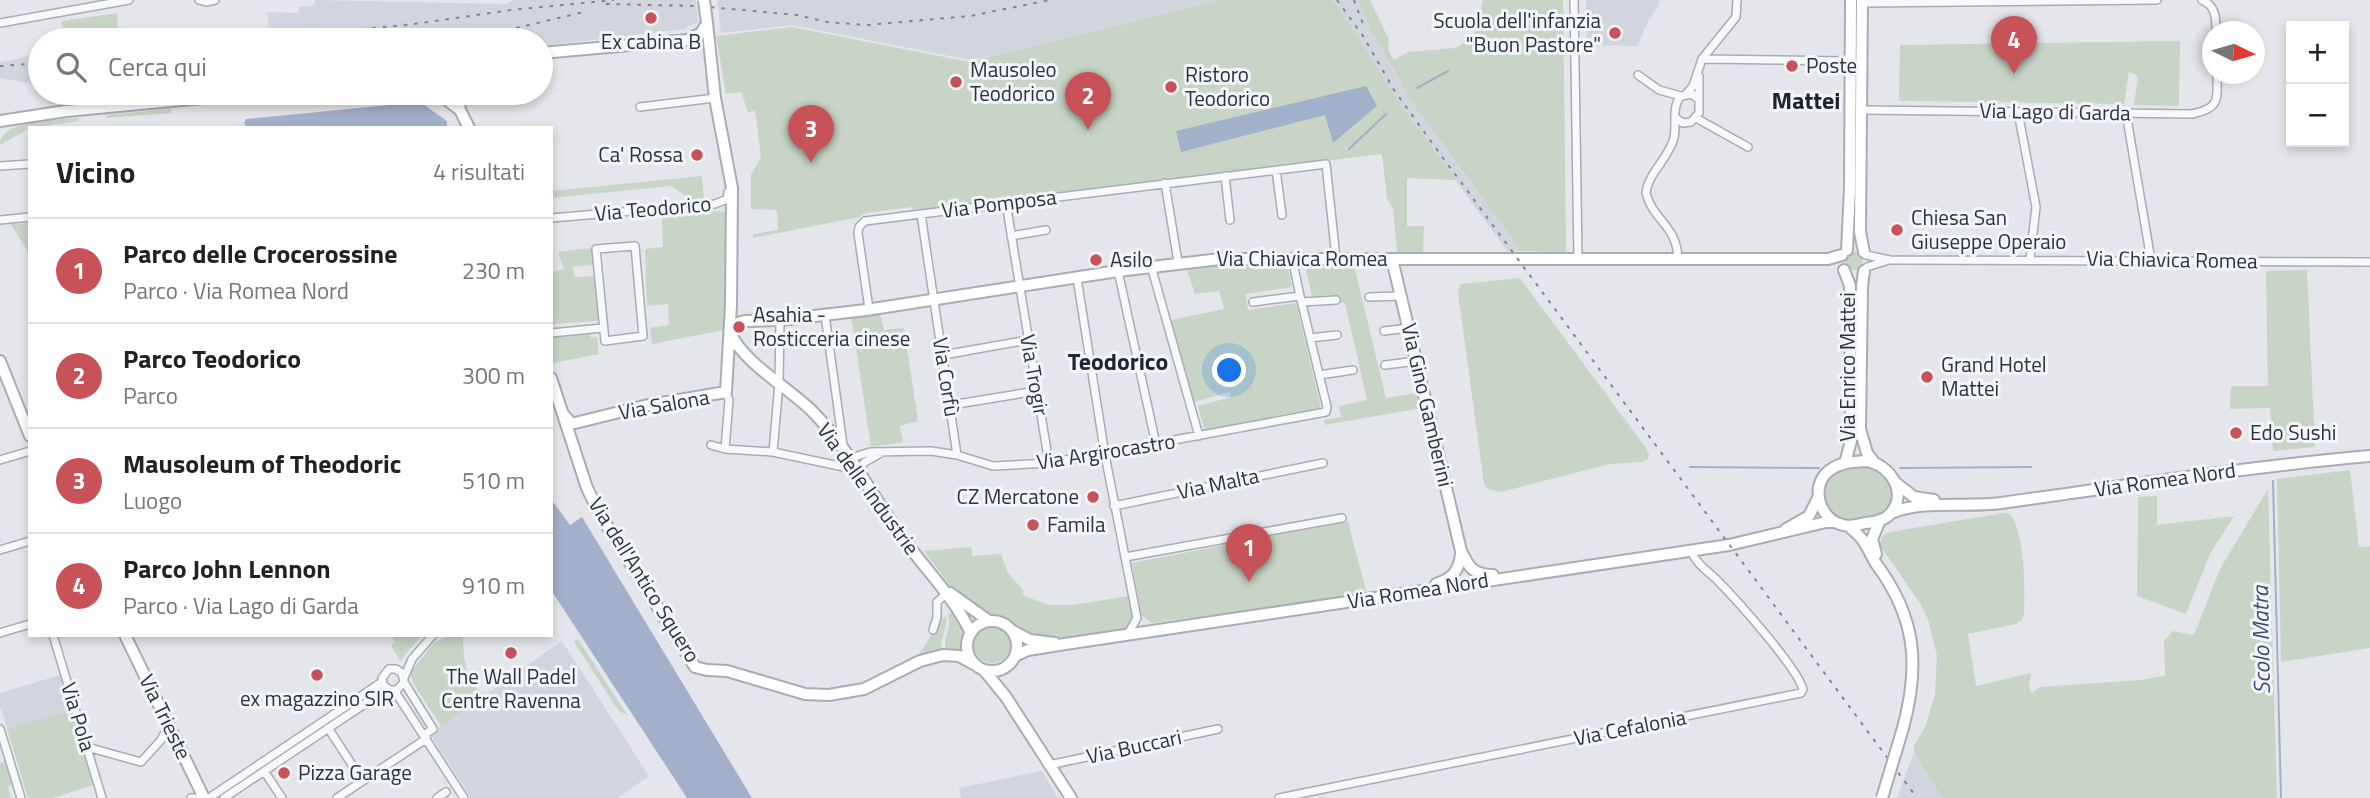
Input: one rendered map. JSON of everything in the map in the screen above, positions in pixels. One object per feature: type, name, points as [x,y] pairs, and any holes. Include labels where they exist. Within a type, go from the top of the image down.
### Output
[{"type":"street","points":[[0,23],[130,0]]},
{"type":"street","points":[[199,0],[215,0]]},
{"type":"street","points":[[704,0],[715,98],[733,208],[731,304],[738,317],[744,321],[730,332]]},
{"type":"street","points":[[1574,0],[1578,259]]},
{"type":"street","points":[[1677,119],[1682,123],[1691,122],[1699,113],[1699,71],[1702,59],[1736,17],[1737,0]]},
{"type":"street","points":[[1858,1],[2157,0]]},
{"type":"street","points":[[2202,0],[2214,11],[2215,21]]},
{"type":"street","points":[[1843,269],[1850,188],[1849,62],[1858,1]]},
{"type":"street","points":[[1828,259],[1854,275],[1865,269],[1860,232],[1858,1]]},
{"type":"street","points":[[688,40],[701,33],[707,23]]},
{"type":"street","points":[[553,52],[688,40],[699,43],[709,52]]},
{"type":"street","points":[[1702,59],[1849,62]]},
{"type":"street","points":[[1678,260],[1678,245],[1674,235],[1648,200],[1646,193],[1648,184],[1673,141],[1677,119],[1676,101],[1699,71]]},
{"type":"street","points":[[1638,75],[1658,90],[1684,94],[1699,100]]},
{"type":"street","name":"Via Lago di Garda","points":[[1861,110],[2192,114],[2210,109],[2217,98],[2217,84]]},
{"type":"street","points":[[640,107],[715,98]]},
{"type":"street","points":[[4,119],[140,105]]},
{"type":"street","points":[[454,105],[460,110]]},
{"type":"street","points":[[459,105],[468,126]]},
{"type":"street","points":[[2018,112],[2036,207],[2029,259]]},
{"type":"street","points":[[2126,113],[2151,260]]},
{"type":"street","points":[[0,128],[25,117]]},
{"type":"street","points":[[1696,118],[1748,147]]},
{"type":"street","points":[[0,166],[28,164]]},
{"type":"street","name":"Via Pomposa","points":[[869,309],[859,247],[859,227],[865,221],[1326,164],[1336,258]]},
{"type":"street","points":[[1276,170],[1282,215]]},
{"type":"street","name":"Via Teodorico","points":[[553,218],[723,202],[729,192],[729,173]]},
{"type":"street","points":[[1225,176],[1230,220]]},
{"type":"street","points":[[1165,183],[1178,262]]},
{"type":"street","name":"Via Trogir","points":[[1006,203],[1049,463]]},
{"type":"street","name":"Via Corfù","points":[[920,214],[957,455]]},
{"type":"street","points":[[0,220],[28,217]]},
{"type":"street","points":[[1011,236],[1046,230]]},
{"type":"street","points":[[635,246],[643,335],[605,341],[603,328],[596,249],[635,246]]},
{"type":"street","points":[[1844,252],[1854,248],[1865,254]]},
{"type":"street","name":"Via Chiavica Romea","points":[[744,321],[825,315],[1178,262],[1292,258],[1828,259],[1844,252]]},
{"type":"street","name":"Via Chiavica Romea","points":[[1865,254],[1890,260],[2370,262]]},
{"type":"street","points":[[1292,258],[1319,374],[1353,370]]},
{"type":"street","name":"Via Gino Gamberini","points":[[1392,259],[1461,551],[1464,566],[1459,576],[1464,584]]},
{"type":"street","name":"Via Chiavica Romea","points":[[1865,269],[1890,260]]},
{"type":"street","points":[[1151,267],[1199,436]]},
{"type":"street","name":"Via Enrico Mattei","points":[[1843,269],[1850,286],[1851,441],[1845,463]]},
{"type":"street","name":"Via Enrico Mattei","points":[[1865,269],[1861,286],[1860,429],[1867,453],[1874,462]]},
{"type":"street","points":[[1118,271],[1156,444]]},
{"type":"street","points":[[1077,278],[1105,455],[1137,618],[1128,634]]},
{"type":"street","points":[[1369,297],[1401,296]]},
{"type":"street","points":[[1253,302],[1336,300]]},
{"type":"street","name":"Via Salona","points":[[562,411],[567,420],[575,423],[644,406],[726,392],[731,304]]},
{"type":"street","points":[[825,315],[843,445]]},
{"type":"street","points":[[773,452],[779,383],[780,320]]},
{"type":"street","points":[[553,333],[603,328]]},
{"type":"street","points":[[1384,331],[1409,328]]},
{"type":"street","name":"Via delle Industrie","points":[[730,332],[734,342],[812,411],[843,445],[901,536],[937,582],[949,594],[989,621]]},
{"type":"street","points":[[1310,338],[1337,335]]},
{"type":"street","points":[[943,355],[1028,340]]},
{"type":"street","points":[[728,372],[733,362],[739,359],[758,366]]},
{"type":"street","points":[[0,361],[28,431]]},
{"type":"street","points":[[1385,365],[1417,361]]},
{"type":"street","name":"Via Argirocastro","points":[[851,458],[870,452],[931,451],[957,455],[993,466],[1049,463],[1105,455],[1326,412],[1319,374]]},
{"type":"street","name":"Via dell'Antico Squero","points":[[553,384],[587,488],[599,513],[695,667],[727,671],[794,692],[817,695],[864,689],[920,661],[943,655],[959,656],[979,667]]},
{"type":"street","points":[[951,405],[1037,391]]},
{"type":"street","points":[[725,449],[729,400],[726,392]]},
{"type":"street","points":[[710,445],[725,449],[773,452],[858,470],[864,461],[885,451]]},
{"type":"street","points":[[0,460],[28,452]]},
{"type":"street","name":"Via Romea Nord","points":[[1891,513],[1912,506],[1976,506],[2262,467],[2370,456]]},
{"type":"street","points":[[1874,462],[1888,470],[1895,482],[1897,495],[1891,513],[1880,520],[1849,526],[1829,519],[1822,509],[1818,495],[1824,476],[1845,463],[1874,462]]},
{"type":"street","name":"Via Malta","points":[[1114,506],[1323,463]]},
{"type":"street","name":"Via Romea Nord","points":[[1895,482],[1903,491],[1914,497],[1961,505]]},
{"type":"street","name":"Via Romea Nord","points":[[1770,537],[1809,516],[1817,503],[1818,495]]},
{"type":"street","points":[[1125,557],[1342,518]]},
{"type":"street","points":[[1880,520],[1872,545],[1882,570]]},
{"type":"street","name":"Via Romea Nord","points":[[1015,656],[1028,650],[1128,634],[1691,551],[1835,522]]},
{"type":"street","points":[[1849,526],[1864,542],[1897,595],[1912,637],[1913,691],[1882,798]]},
{"type":"street","points":[[0,550],[28,542]]},
{"type":"street","name":"Via Cefalonia","points":[[1279,798],[1801,693],[1801,684],[1783,657],[1716,579],[1697,564],[1691,551]]},
{"type":"street","points":[[1426,590],[1446,580],[1464,566],[1485,575],[1516,575]]},
{"type":"street","points":[[933,631],[937,602],[949,594]]},
{"type":"street","name":"Via delle Industrie","points":[[949,594],[971,632]]},
{"type":"street","points":[[1137,618],[1148,626],[1168,628]]},
{"type":"street","points":[[1006,697],[1003,684],[1007,666],[1015,656],[1017,648],[1013,631],[1002,623],[989,621],[971,632],[967,649],[1006,697],[1071,798]]},
{"type":"street","points":[[0,633],[28,625]]},
{"type":"street","name":"Via Romea Nord","points":[[1013,631],[1030,639],[1065,644]]},
{"type":"street","name":"Via Pola","points":[[54,637],[102,798]]},
{"type":"street","name":"Via Trieste","points":[[125,637],[204,798]]},
{"type":"street","points":[[191,798],[204,798],[382,682],[386,671],[396,669],[412,659],[431,637]]},
{"type":"street","points":[[224,798],[381,693],[400,688],[412,659]]},
{"type":"street","points":[[903,669],[912,660]]},
{"type":"street","points":[[979,667],[992,671],[1007,666]]},
{"type":"street","points":[[337,798],[426,738],[427,733],[433,729],[404,681],[402,673],[396,669]]},
{"type":"street","points":[[382,682],[392,690],[426,738],[464,798]]},
{"type":"street","points":[[88,747],[141,762],[161,740],[169,725]]},
{"type":"street","points":[[328,728],[362,780]]},
{"type":"street","points":[[0,729],[21,798]]},
{"type":"street","name":"Via Buccari","points":[[1049,765],[1218,729]]},
{"type":"street","points":[[264,771],[282,798]]},
{"type":"street","points":[[437,798],[446,792]]},
{"type":"shaded area","points":[[315,0],[508,4],[512,0],[696,0],[698,23],[687,26],[686,29],[553,45],[553,28],[269,28],[267,12],[299,13],[299,7],[314,5]]},
{"type":"shaded area","points":[[717,0],[1221,0],[989,58],[970,60],[792,25],[721,33]]},
{"type":"shaded area","points":[[1332,0],[1358,0],[1370,29],[1399,80],[1519,248],[1515,251],[1508,252],[1399,104]]},
{"type":"shaded area","name":"Scuola dell'infanzia \"Buon Pastore\"","points":[[1586,0],[1659,0],[1659,5],[1637,46],[1587,45]]},
{"type":"shaded area","points":[[28,56],[28,83],[0,78],[0,62]]},
{"type":"shaded area","points":[[562,641],[649,776],[617,798],[471,798],[430,734]]},
{"type":"shaded area","points":[[60,675],[76,731],[14,750],[0,706],[0,693]]},
{"type":"shaded area","points":[[1914,752],[1934,786],[1944,798],[1897,798]]},
{"type":"shaded area","points":[[1042,771],[1058,798],[961,798],[959,788]]},
{"type":"green space","points":[[1221,0],[1332,0],[1341,11],[1400,104],[1456,180],[1407,178],[1407,226],[1424,226],[1423,252],[1397,252],[1393,209],[1387,198],[1382,154],[913,211],[912,207],[866,213],[859,217],[753,238],[753,234],[778,230],[777,210],[751,209],[751,175],[761,157],[755,111],[748,112],[741,92],[726,94],[716,36],[792,27],[970,62]]},
{"type":"green space","points":[[1358,0],[1370,0],[1389,40],[1388,49],[1394,60],[1408,52],[1455,48],[1471,39],[1477,28],[1483,0],[1563,0],[1566,252],[1515,251],[1519,248],[1412,102],[1370,29]]},
{"type":"green space","points":[[117,13],[118,28],[62,28],[62,21]]},
{"type":"green space","points":[[2180,41],[2179,106],[2134,105],[2138,76],[2129,72],[2124,104],[1899,101],[1900,45]]},
{"type":"green space","points":[[171,109],[171,113],[106,118],[108,115]]},
{"type":"green space","points":[[79,118],[79,121],[28,126],[28,129],[0,145],[10,130],[45,120]]},
{"type":"green space","points":[[702,176],[704,199],[692,200],[671,186],[553,198],[553,191]]},
{"type":"green space","points":[[719,211],[727,215],[724,330],[652,344],[650,328],[669,325],[668,304],[647,306],[645,249],[663,247],[662,216]]},
{"type":"green space","points":[[28,223],[28,252],[11,224]]},
{"type":"green space","points":[[592,248],[594,265],[573,267],[575,277],[595,276],[599,317],[597,321],[553,326],[553,272],[564,269],[558,252]]},
{"type":"green space","points":[[1850,252],[1858,252],[1863,261],[1861,268],[1850,270],[1845,265],[1845,257]]},
{"type":"green space","points":[[1287,264],[1292,287],[1246,294],[1248,310],[1296,303],[1321,408],[1204,429],[1198,406],[1231,397],[1230,392],[1194,402],[1171,320],[1224,309],[1219,291],[1195,294],[1186,267]]},
{"type":"green space","points":[[1312,265],[1354,265],[1386,398],[1416,393],[1422,408],[1325,425],[1324,420],[1341,417],[1339,406],[1367,400],[1345,303],[1338,302],[1336,295],[1312,296],[1306,271]]},
{"type":"green space","points":[[2307,270],[2315,447],[2273,451],[2270,408],[2230,409],[2231,386],[2268,386],[2266,271]]},
{"type":"green space","points":[[1520,278],[1646,448],[1648,459],[1642,462],[1610,464],[1501,492],[1487,489],[1458,293],[1460,284]]},
{"type":"green space","points":[[880,312],[884,330],[904,328],[918,421],[900,426],[903,442],[871,447],[851,316]]},
{"type":"green space","points":[[591,333],[591,338],[597,337],[599,354],[553,363],[553,336]]},
{"type":"green space","points":[[1873,466],[1888,479],[1892,489],[1891,501],[1886,511],[1865,520],[1850,521],[1829,510],[1824,491],[1834,474],[1849,468]]},
{"type":"green space","points":[[2350,470],[2359,547],[2370,546],[2370,648],[2281,662],[2277,479]]},
{"type":"green space","points":[[2268,489],[2277,798],[1944,798],[1914,752],[1935,694],[1937,656],[1928,619],[1883,550],[1880,544],[1883,535],[2004,513],[2011,515],[2022,549],[2024,613],[2022,620],[2016,624],[1968,634],[1976,686],[2031,673],[2031,693],[2040,687],[2140,680],[2165,676],[2164,641],[2173,631],[2194,635],[2220,569]]},
{"type":"green space","points":[[2157,496],[2157,525],[2234,516],[2210,554],[2186,614],[2137,596],[2138,497]]},
{"type":"green space","points":[[1348,521],[1367,595],[1205,619],[1189,618],[1152,623],[1141,615],[1132,563]]},
{"type":"green space","points":[[971,547],[972,556],[1001,554],[1008,573],[1024,591],[1022,595],[1049,605],[1072,605],[1129,596],[1132,615],[1128,628],[1124,632],[1069,638],[1036,636],[1002,616],[989,614],[951,587],[924,551]]},
{"type":"green space","points":[[954,612],[965,630],[965,655],[945,651],[948,614]]},
{"type":"green space","points":[[946,616],[941,651],[914,660],[937,626]]},
{"type":"green space","points":[[992,625],[1006,630],[1011,644],[1006,658],[992,663],[978,658],[973,644],[978,630]]},
{"type":"green space","points":[[392,637],[420,637],[400,661],[391,645],[395,642]]},
{"type":"green space","points":[[445,637],[463,637],[465,662],[471,680],[481,692],[489,694],[441,726],[413,683],[410,673],[433,644]]},
{"type":"green space","points":[[578,639],[628,716],[618,710],[574,642]]},
{"type":"green space","points":[[71,711],[93,785],[53,798],[28,798],[7,729]]},
{"type":"green space","points":[[6,762],[12,785],[8,786],[11,798],[0,798],[0,763]]},
{"type":"water","points":[[1366,86],[1377,106],[1333,143],[1325,115],[1181,152],[1176,131]]},
{"type":"water","points":[[389,105],[424,105],[447,121],[447,126],[246,126],[246,119]]},
{"type":"water","points":[[553,502],[570,525],[582,517],[752,798],[687,798],[553,593]]},
{"type":"waterway","points":[[1417,88],[1448,71]]},
{"type":"waterway","points":[[1349,149],[1386,114]]},
{"type":"waterway","name":"Scolo Matra","points":[[1690,467],[1819,468]]},
{"type":"waterway","name":"Scolo Matra","points":[[1900,468],[2031,467]]},
{"type":"waterway","name":"Scolo Matra","points":[[2273,481],[2281,798]]},
{"type":"railway","points":[[372,28],[614,0]]},
{"type":"railway","points":[[606,4],[698,6],[797,15],[827,22],[867,25],[970,16],[1050,0]]},
{"type":"railway","points":[[1337,0],[1363,36],[1394,90],[1443,158],[1917,798]]},
{"type":"railway","points":[[1354,0],[1363,24]]},
{"type":"railway","points":[[516,28],[584,12]]},
{"type":"railway","points":[[0,66],[28,64]]},
{"type":"place","name":"Ex cabina B","points":[[651,18]]},
{"type":"place","name":"Scuola dell'infanzia \"Buon Pastore\"","points":[[1615,33]]},
{"type":"place","name":"Poste","points":[[1792,66]]},
{"type":"place","name":"Parco John Lennon","points":[[2014,74]]},
{"type":"place","name":"Mausoleo Teodorico","points":[[956,82]]},
{"type":"place","name":"Ristoro Teodorico","points":[[1171,87]]},
{"type":"place","name":"Parco Teodorico","points":[[1088,130]]},
{"type":"place","name":"Ca' Rossa","points":[[697,155]]},
{"type":"place","name":"Mausoleum of Theodoric","points":[[811,163]]},
{"type":"place","name":"Chiesa San Giuseppe Operaio","points":[[1897,230]]},
{"type":"place","name":"Asilo","points":[[1096,260]]},
{"type":"place","name":"Asahia - Rosticceria cinese","points":[[739,327]]},
{"type":"place","name":"Grand Hotel Mattei","points":[[1927,377]]},
{"type":"place","name":"Edo Sushi","points":[[2236,433]]},
{"type":"place","name":"CZ Mercatone","points":[[1093,497]]},
{"type":"place","name":"Famila","points":[[1033,525]]},
{"type":"place","name":"Parco delle Crocerossine","points":[[1249,582]]},
{"type":"place","name":"The Wall Padel Centre Ravenna","points":[[511,653]]},
{"type":"place","name":"ex magazzino SIR","points":[[317,675]]},
{"type":"place","name":"Pizza Garage","points":[[284,773]]},
{"type":"district","name":"Mattei","points":[[1806,101]]},
{"type":"district","name":"Teodorico","points":[[1118,362]]}]
